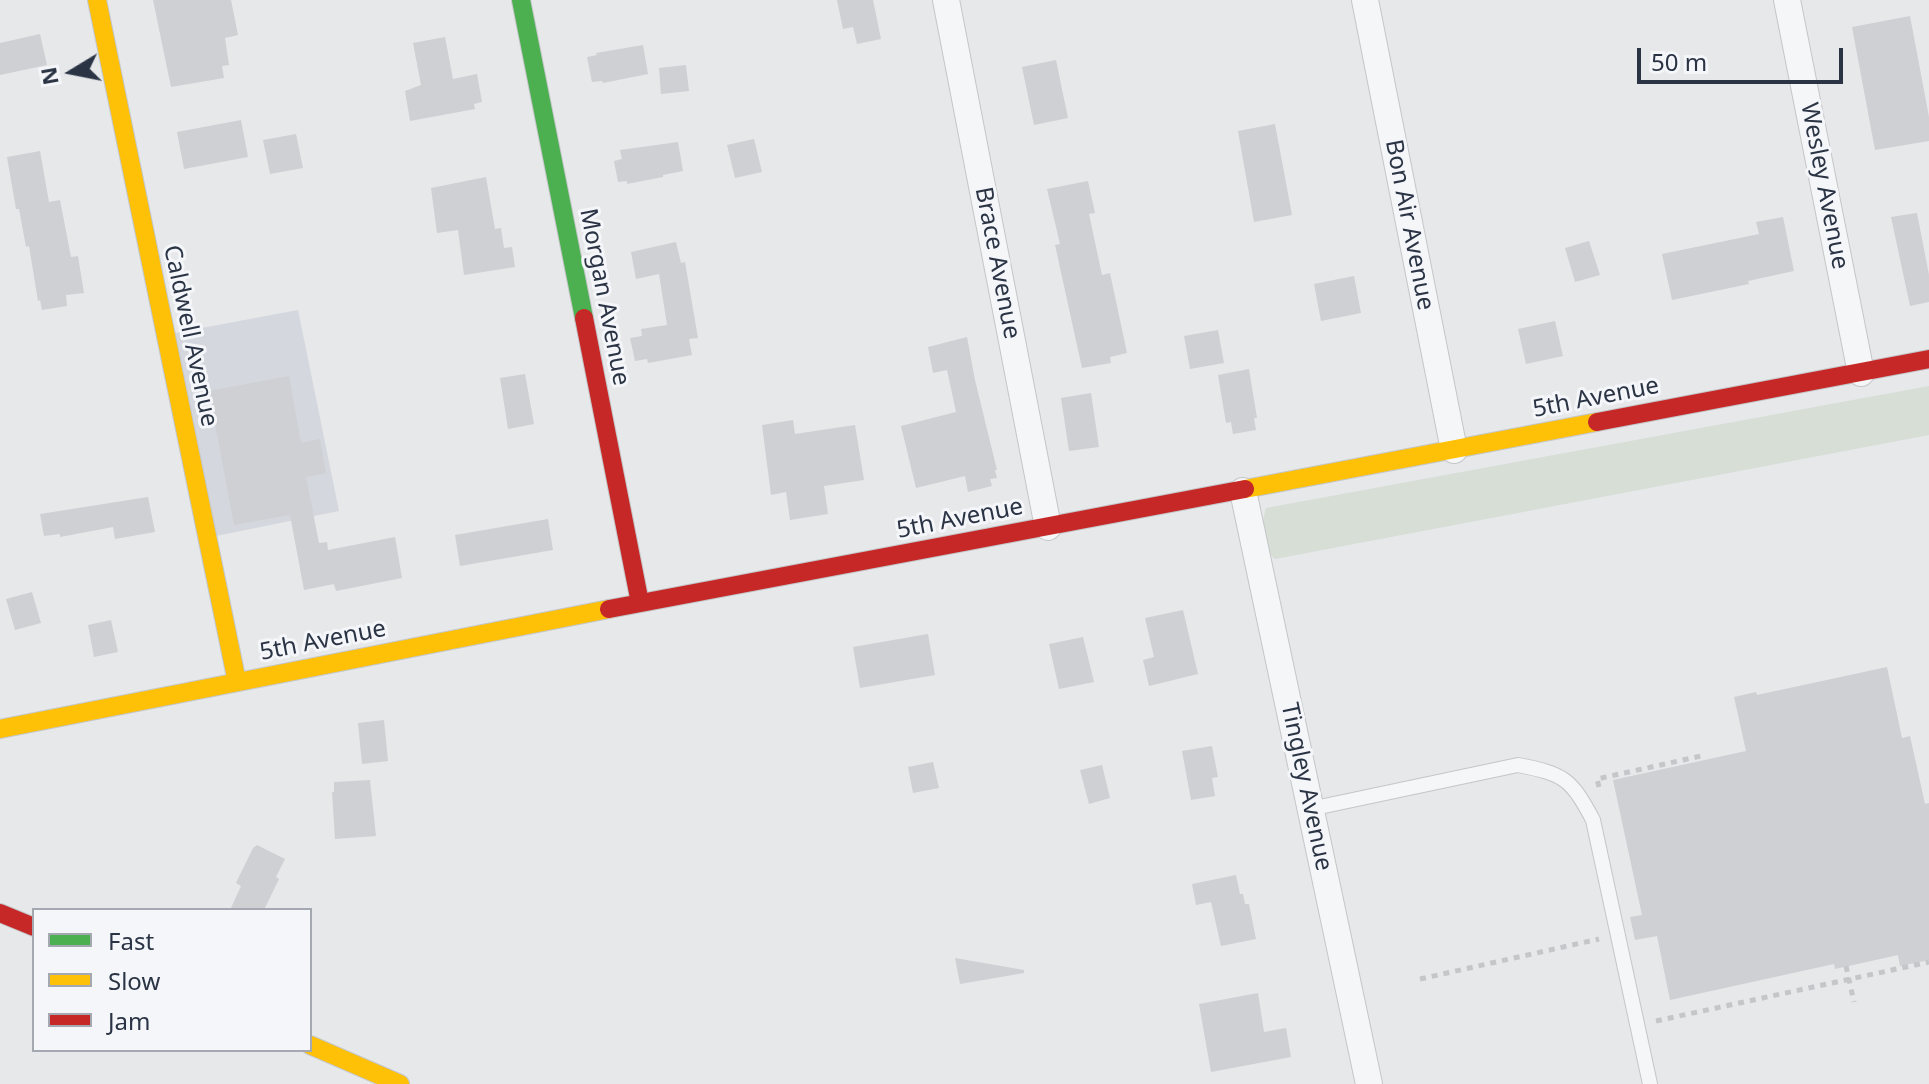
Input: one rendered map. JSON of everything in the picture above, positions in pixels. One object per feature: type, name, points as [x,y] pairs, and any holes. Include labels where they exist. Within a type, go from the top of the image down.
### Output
[{"type":"street","name":"Caldwell Avenue","points":[[97,0],[237,682]]},
{"type":"street","name":"Morgan Avenue","points":[[521,0],[640,603]]},
{"type":"street","name":"Brace Avenue","points":[[946,0],[1048,527]]},
{"type":"street","name":"Bon Air Avenue","points":[[1365,0],[1454,450]]},
{"type":"street","name":"Wesley Avenue","points":[[1787,0],[1861,373]]},
{"type":"street","name":"5th Avenue","points":[[0,729],[640,603],[1929,359]]},
{"type":"street","name":"Tingley Avenue","points":[[1243,491],[1369,1084]]},
{"type":"street","points":[[0,913],[32,926]]},
{"type":"street","points":[[312,1046],[400,1084]]},
{"type":"lane","points":[[1310,809],[1518,765],[1551,771],[1575,787],[1593,820],[1650,1084]]},
{"type":"path","points":[[1601,795],[1597,779],[1701,756]]},
{"type":"path","points":[[1420,979],[1618,935]]},
{"type":"path","points":[[1650,1022],[1929,962]]},
{"type":"path","points":[[1846,966],[1854,1002]]},
{"type":"shaded area","points":[[298,310],[339,511],[216,536],[175,333]]},
{"type":"shaded area","points":[[1929,386],[1929,435],[1275,559],[1265,542],[1263,520],[1266,508]]},
{"type":"building","points":[[153,0],[231,0],[238,35],[225,38],[229,65],[222,66],[224,78],[171,87]]},
{"type":"building","points":[[837,0],[873,0],[881,39],[857,44],[853,27],[843,29]]},
{"type":"building","points":[[1910,16],[1929,117],[1929,141],[1875,150],[1852,27]]},
{"type":"building","points":[[40,34],[47,65],[0,75],[0,43]]},
{"type":"building","points":[[445,37],[453,79],[477,74],[482,102],[474,104],[475,109],[410,121],[405,91],[421,85],[413,43]]},
{"type":"building","points":[[643,45],[648,74],[603,83],[592,82],[587,57]]},
{"type":"building","points":[[1056,60],[1068,118],[1034,125],[1022,67]]},
{"type":"building","points":[[686,65],[689,91],[661,94],[659,68]]},
{"type":"building","points":[[241,120],[248,157],[184,169],[177,132]]},
{"type":"building","points":[[1275,124],[1292,215],[1254,222],[1238,131]]},
{"type":"building","points":[[296,134],[303,168],[270,174],[263,140]]},
{"type":"building","points":[[754,139],[762,172],[735,178],[727,145]]},
{"type":"building","points":[[678,142],[683,171],[627,184],[627,181],[618,182],[614,161],[622,159],[620,150]]},
{"type":"building","points":[[40,151],[49,202],[60,200],[71,257],[78,256],[84,293],[66,295],[67,306],[42,310],[29,246],[26,247],[19,209],[16,209],[7,157]]},
{"type":"building","points":[[486,177],[495,229],[501,228],[504,248],[512,247],[515,267],[464,275],[458,230],[437,233],[431,188]]},
{"type":"building","points":[[1088,181],[1095,213],[1089,214],[1102,275],[1110,273],[1127,353],[1110,357],[1111,363],[1082,368],[1055,245],[1060,244],[1047,189]]},
{"type":"building","points":[[1917,213],[1929,275],[1929,302],[1910,306],[1891,217]]},
{"type":"building","points":[[1783,217],[1794,271],[1672,300],[1662,254],[1759,234],[1756,222]]},
{"type":"building","points":[[1589,241],[1600,275],[1575,282],[1565,248]]},
{"type":"building","points":[[676,242],[681,263],[685,262],[698,338],[689,339],[692,355],[648,363],[647,359],[635,361],[630,338],[642,336],[641,329],[667,325],[659,274],[636,279],[631,252]]},
{"type":"building","points":[[1354,276],[1361,313],[1321,321],[1314,284]]},
{"type":"building","points":[[1555,321],[1563,356],[1526,364],[1518,329]]},
{"type":"building","points":[[1218,330],[1224,363],[1190,369],[1184,336]]},
{"type":"building","points":[[967,337],[997,478],[990,479],[992,486],[968,492],[965,476],[916,488],[901,426],[956,412],[947,370],[933,373],[928,347]]},
{"type":"building","points":[[1249,369],[1256,430],[1233,434],[1231,422],[1226,423],[1218,375]]},
{"type":"building","points":[[525,374],[534,424],[508,429],[500,378]]},
{"type":"building","points":[[289,376],[301,443],[320,439],[326,473],[306,477],[319,543],[327,542],[328,550],[395,537],[402,578],[336,591],[334,584],[304,590],[290,515],[234,525],[209,391]]},
{"type":"building","points":[[1091,393],[1099,447],[1069,451],[1061,398]]},
{"type":"building","points":[[793,420],[795,434],[855,425],[864,480],[824,486],[828,514],[790,520],[786,492],[771,495],[762,425]]},
{"type":"building","points":[[148,497],[155,532],[115,539],[113,527],[60,537],[60,534],[44,536],[40,514]]},
{"type":"building","points":[[548,519],[553,550],[460,566],[455,535]]},
{"type":"building","points":[[32,592],[41,623],[15,630],[6,599]]},
{"type":"building","points":[[1183,610],[1198,674],[1149,686],[1143,660],[1154,657],[1145,618]]},
{"type":"building","points":[[111,620],[118,652],[94,657],[88,625]]},
{"type":"building","points":[[928,634],[935,675],[860,688],[853,647]]},
{"type":"building","points":[[1083,637],[1094,682],[1059,689],[1049,644]]},
{"type":"building","points":[[1887,667],[1902,738],[1910,736],[1925,804],[1929,803],[1929,960],[1900,966],[1898,955],[1835,969],[1834,964],[1670,1000],[1657,936],[1635,940],[1630,917],[1642,915],[1613,780],[1746,751],[1734,697],[1756,692],[1757,695]]},
{"type":"building","points":[[384,720],[388,761],[362,764],[358,723]]},
{"type":"building","points":[[1212,746],[1218,777],[1212,778],[1215,796],[1191,800],[1182,751]]},
{"type":"building","points":[[933,762],[939,788],[913,793],[908,767]]},
{"type":"building","points":[[1102,765],[1110,798],[1089,804],[1080,770]]},
{"type":"building","points":[[370,780],[376,836],[335,839],[334,782]]},
{"type":"building","points":[[257,845],[285,859],[276,877],[279,879],[265,908],[231,908],[241,886],[236,883]]},
{"type":"building","points":[[1236,875],[1240,894],[1243,894],[1245,904],[1249,904],[1256,939],[1221,946],[1211,902],[1196,905],[1192,884]]},
{"type":"building","points":[[955,958],[1024,970],[1024,973],[960,984]]},
{"type":"building","points":[[1258,993],[1264,1032],[1286,1028],[1291,1057],[1211,1072],[1199,1004]]},
{"type":"traffic: fast","points":[[521,0],[584,318]]},
{"type":"traffic: slow","points":[[97,0],[237,682]]},
{"type":"traffic: slow","points":[[1245,489],[1597,422]]},
{"type":"traffic: slow","points":[[0,729],[609,609]]},
{"type":"traffic: slow","points":[[312,1046],[400,1084]]},
{"type":"traffic: jam","points":[[584,318],[640,603]]},
{"type":"traffic: jam","points":[[1597,422],[1929,359]]},
{"type":"traffic: jam","points":[[609,609],[1245,489]]},
{"type":"traffic: jam","points":[[0,913],[32,926]]}]
